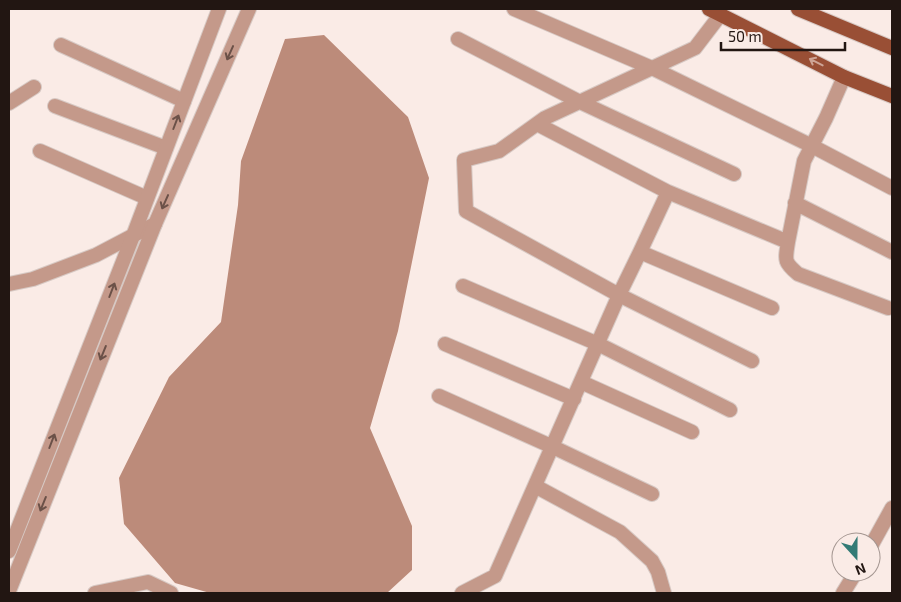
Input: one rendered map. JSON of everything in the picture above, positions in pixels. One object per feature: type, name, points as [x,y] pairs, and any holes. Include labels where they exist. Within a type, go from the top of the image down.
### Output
[{"type":"main road","points":[[798,9],[892,48]]},
{"type":"main road","points":[[715,12],[844,77],[892,96]]},
{"type":"street","points":[[10,544],[133,236],[220,9]]},
{"type":"street","points":[[9,591],[155,224],[249,9]]},
{"type":"street","points":[[514,9],[652,68],[812,146],[892,188]]},
{"type":"street","points":[[715,12],[695,48],[545,118],[499,151],[464,160],[466,211],[619,295],[752,361]]},
{"type":"street","points":[[458,39],[580,102],[734,174]]},
{"type":"street","points":[[61,45],[184,101]]},
{"type":"street","points":[[844,77],[804,161],[786,259],[789,266],[798,274],[888,308]]},
{"type":"street","points":[[9,103],[34,87]]},
{"type":"street","points":[[55,106],[166,148]]},
{"type":"street","points":[[537,124],[668,192],[788,242]]},
{"type":"street","points":[[40,152],[147,198]]},
{"type":"street","points":[[462,593],[495,576],[619,295],[668,192]]},
{"type":"street","points":[[795,203],[892,252]]},
{"type":"street","points":[[9,284],[33,279],[96,255],[155,224]]},
{"type":"street","points":[[640,252],[772,308]]},
{"type":"street","points":[[463,286],[598,344],[730,410]]},
{"type":"street","points":[[445,344],[574,398]]},
{"type":"street","points":[[581,382],[692,432]]},
{"type":"street","points":[[439,396],[652,494]]},
{"type":"street","points":[[535,486],[620,532],[652,561],[658,572],[664,593]]},
{"type":"street","points":[[879,532],[892,508]]},
{"type":"street","points":[[95,593],[148,582],[170,593]]},
{"type":"street","points":[[844,593],[850,582]]},
{"type":"shaded area","points":[[324,35],[408,117],[429,178],[398,331],[370,428],[412,526],[412,570],[387,593],[210,593],[175,583],[124,524],[119,478],[169,377],[221,322],[238,205],[241,161],[285,39]]}]
